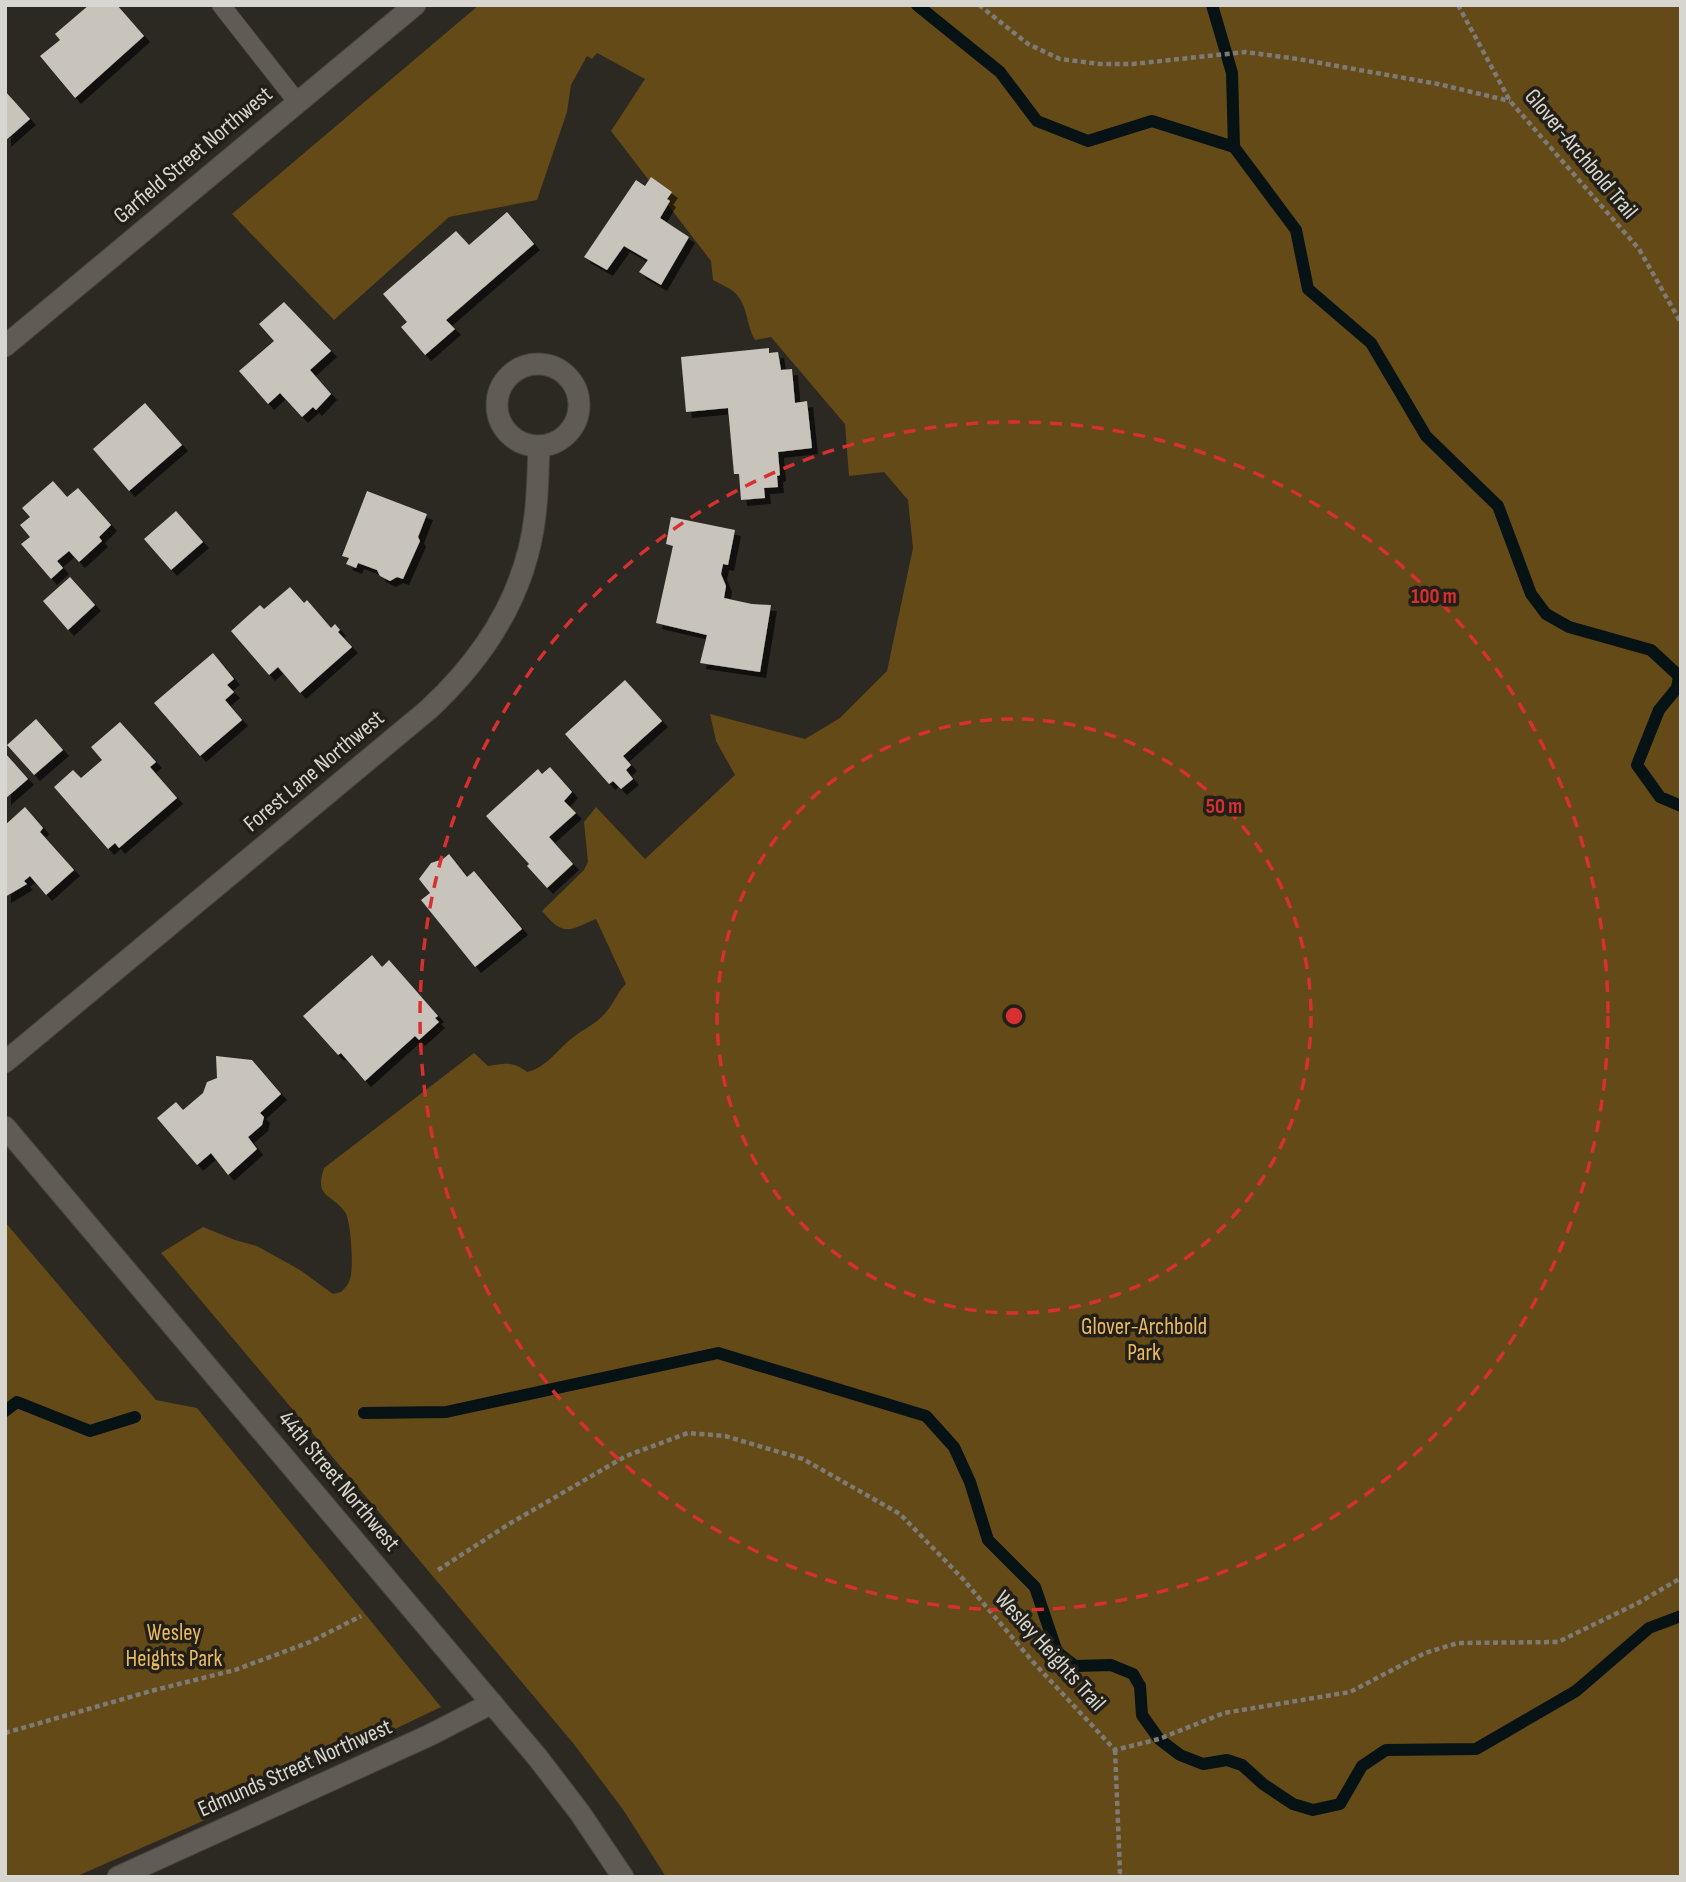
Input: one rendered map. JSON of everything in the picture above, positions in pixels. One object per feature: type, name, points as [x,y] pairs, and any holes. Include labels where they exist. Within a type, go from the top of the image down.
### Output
[{"type":"street","name":"Garfield Street Northwest","points":[[5,346],[415,5]]},
{"type":"street","name":"Forest Lane Northwest","points":[[5,1062],[429,709],[467,671],[490,640],[520,580],[535,516],[539,446]]},
{"type":"street","name":"44th Street Northwest","points":[[5,1127],[492,1703],[580,1813],[623,1877]]},
{"type":"street","name":"Edmunds Street Northwest","points":[[118,1877],[417,1741],[492,1703]]},
{"type":"lane","points":[[221,5],[298,103]]},
{"type":"path","points":[[979,5],[1028,44],[1060,59],[1100,64],[1133,64],[1245,52],[1298,58],[1510,101]]},
{"type":"path","name":"Glover-Archbold Trail","points":[[1458,5],[1510,101],[1639,249],[1681,323]]},
{"type":"path","name":"Wesley Heights Trail","points":[[438,1570],[509,1524],[626,1456],[688,1433],[724,1436],[803,1459],[900,1514],[963,1579],[1033,1662],[1115,1750]]},
{"type":"path","points":[[1117,1877],[1120,1872],[1115,1750],[1159,1739],[1224,1713],[1350,1692],[1425,1653],[1458,1643],[1558,1642],[1638,1603],[1681,1578]]},
{"type":"path","points":[[5,1732],[235,1670],[310,1642],[361,1616]]},
{"type":"green space","name":"Glover-Archbold Park","points":[[479,5],[1681,5],[1681,1877],[666,1877],[624,1811],[573,1743],[161,1253],[203,1227],[257,1246],[300,1270],[333,1294],[341,1292],[349,1283],[351,1273],[350,1234],[345,1212],[325,1194],[321,1185],[324,1168],[474,1053],[488,1066],[509,1064],[527,1072],[534,1070],[603,1015],[626,984],[596,919],[567,929],[556,925],[542,911],[584,870],[588,862],[584,822],[596,807],[645,859],[735,775],[716,741],[710,714],[805,739],[840,718],[887,671],[913,548],[908,500],[884,472],[849,476],[845,424],[771,337],[755,340],[739,297],[713,280],[711,261],[611,131],[645,79],[597,53],[592,59],[587,56],[571,85],[567,112],[537,200],[449,217],[334,320],[232,214]]},
{"type":"green space","name":"Wesley Heights Park","points":[[5,1222],[156,1400],[197,1408],[441,1707],[196,1824],[75,1877],[5,1877]]},
{"type":"building","points":[[89,5],[117,5],[144,36],[75,98],[40,56],[60,40],[55,34]]},
{"type":"building","points":[[5,91],[30,119],[5,141]]},
{"type":"building","points":[[651,177],[672,192],[660,218],[689,237],[661,285],[639,272],[648,260],[624,246],[607,270],[584,257],[636,180],[645,186]]},
{"type":"building","points":[[507,212],[534,244],[446,320],[455,329],[425,355],[401,327],[407,322],[383,294],[456,231],[469,245]]},
{"type":"building","points":[[284,302],[331,351],[310,370],[331,394],[316,410],[313,407],[302,417],[280,393],[268,404],[239,371],[274,341],[259,324]]},
{"type":"building","points":[[769,348],[769,353],[778,352],[781,370],[792,369],[795,403],[807,401],[812,448],[778,452],[778,487],[764,488],[765,498],[741,500],[739,474],[734,474],[728,408],[686,412],[681,357]]},
{"type":"building","points":[[145,403],[182,445],[129,491],[93,449]]},
{"type":"building","points":[[53,481],[67,497],[78,488],[111,525],[99,537],[102,541],[79,562],[69,551],[57,561],[63,568],[51,579],[21,544],[30,537],[20,525],[30,517],[22,508]]},
{"type":"building","points":[[367,491],[427,514],[418,537],[420,541],[403,579],[397,577],[390,581],[380,576],[377,570],[358,563],[356,568],[346,564],[349,558],[342,556]]},
{"type":"building","points":[[176,511],[203,542],[171,570],[144,539]]},
{"type":"building","points":[[671,517],[735,530],[728,565],[723,564],[721,574],[726,586],[724,598],[771,605],[760,672],[700,663],[707,635],[656,623],[673,546],[666,544]]},
{"type":"building","points":[[70,577],[95,605],[68,630],[43,601]]},
{"type":"building","points":[[290,587],[304,603],[307,600],[331,628],[335,624],[340,630],[338,632],[352,647],[300,693],[278,667],[269,675],[231,631],[260,605],[264,609]]},
{"type":"building","points":[[213,653],[234,679],[227,685],[234,692],[225,700],[242,720],[200,756],[154,703]]},
{"type":"building","points":[[625,680],[662,721],[623,756],[631,765],[626,770],[633,779],[621,789],[613,781],[609,784],[565,734]]},
{"type":"building","points":[[36,719],[63,750],[34,775],[7,745]]},
{"type":"building","points":[[120,722],[156,762],[150,767],[177,798],[119,848],[115,843],[108,849],[54,787],[73,770],[81,778],[102,760],[91,747]]},
{"type":"building","points":[[5,753],[28,779],[5,799]]},
{"type":"building","points":[[550,767],[572,792],[564,801],[576,813],[549,837],[573,864],[547,888],[486,816],[538,769],[542,774]]},
{"type":"building","points":[[25,807],[43,828],[40,832],[74,870],[46,895],[30,876],[24,881],[27,884],[5,897],[5,825]]},
{"type":"building","points":[[449,854],[467,877],[474,871],[522,929],[475,967],[421,900],[430,893],[419,879],[431,863]]},
{"type":"building","points":[[372,955],[382,967],[389,960],[438,1016],[435,1018],[439,1022],[419,1040],[415,1036],[365,1081],[303,1016]]},
{"type":"building","points":[[216,1056],[252,1060],[281,1094],[260,1113],[264,1117],[262,1125],[248,1137],[257,1149],[228,1175],[211,1153],[197,1165],[157,1118],[176,1102],[183,1110],[203,1093],[207,1082],[217,1078]]},
{"type":"waterway","points":[[917,5],[1000,72],[1037,121],[1088,141],[1152,121],[1234,147]]},
{"type":"waterway","points":[[1212,5],[1232,73],[1234,147],[1296,230],[1308,289],[1371,343],[1426,436],[1498,506],[1531,594],[1546,614],[1569,627],[1651,650],[1679,676],[1677,688],[1659,710],[1637,765],[1660,797],[1681,806]]},
{"type":"waterway","points":[[364,1413],[446,1412],[718,1353],[926,1416],[954,1447],[970,1482],[988,1540],[1035,1587],[1057,1652],[1075,1666],[1111,1665],[1133,1674],[1140,1686],[1142,1715],[1159,1739],[1180,1755],[1203,1764],[1227,1760],[1242,1765],[1263,1784],[1293,1804],[1313,1810],[1340,1804],[1362,1766],[1386,1750],[1476,1749],[1576,1691],[1649,1628],[1681,1616]]},
{"type":"waterway","points":[[5,1411],[17,1402],[90,1431],[135,1417]]}]
